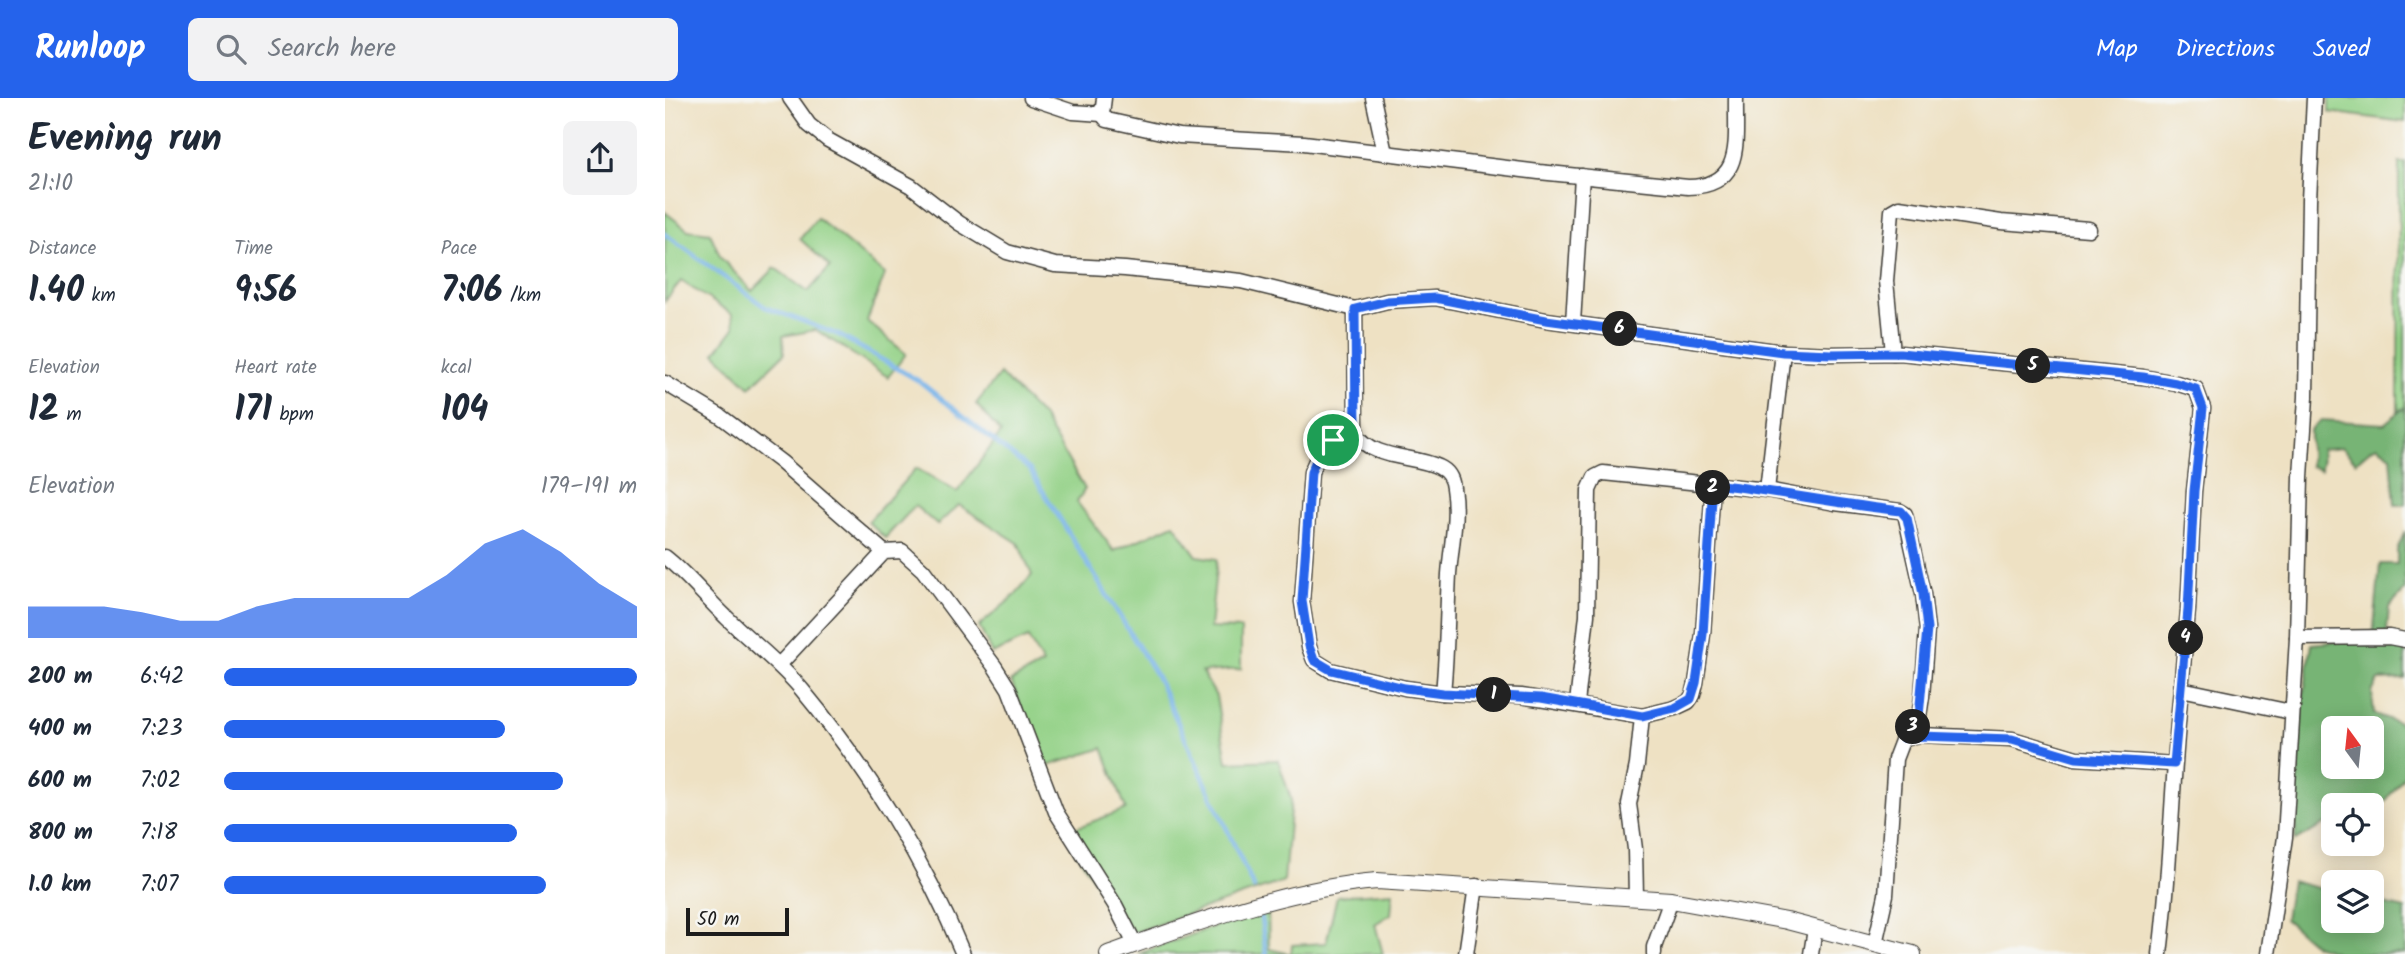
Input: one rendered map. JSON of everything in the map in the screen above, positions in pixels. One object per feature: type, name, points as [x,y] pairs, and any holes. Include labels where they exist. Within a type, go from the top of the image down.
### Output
[{"type":"street","points":[[790,98],[809,125],[828,140],[911,186],[960,223],[1007,252],[1055,265],[1241,281],[1355,309],[1387,301],[1435,298],[1573,323],[1783,352],[1893,353],[2143,377],[2196,389],[2203,408],[2194,491],[2188,610],[2174,764],[2168,894],[2160,954]]},
{"type":"street","points":[[1031,98],[1073,112],[1102,114],[1107,120],[1179,136],[1304,142],[1688,187],[1707,187],[1722,179],[1733,162],[1736,98]]},
{"type":"street","points":[[1102,114],[1104,98]]},
{"type":"street","points":[[1374,98],[1385,153]]},
{"type":"street","points":[[2268,954],[2285,836],[2297,638],[2314,98]]},
{"type":"street","points":[[1573,323],[1582,176]]},
{"type":"street","points":[[1893,353],[1886,289],[1892,211],[1899,207],[2001,222],[2089,229]]},
{"type":"street","points":[[1355,309],[1356,434],[1364,445],[1388,455],[1441,467],[1450,474],[1454,489],[1448,650],[1443,693]]},
{"type":"street","points":[[1767,490],[1783,352]]},
{"type":"street","points":[[665,383],[720,416],[781,462],[884,552]]},
{"type":"street","points":[[1356,434],[1333,440],[1320,452],[1311,472],[1302,601],[1309,646],[1314,660],[1331,670],[1405,688],[1443,693],[1521,696],[1642,716],[1684,704],[1693,695],[1703,634],[1713,484]]},
{"type":"street","points":[[1577,704],[1587,615],[1589,490],[1595,477],[1603,473],[1713,484],[1901,511],[1907,518],[1923,594],[1927,629],[1919,716],[1903,738],[1895,759],[1886,895],[1875,944]]},
{"type":"street","points":[[779,665],[884,552],[902,551],[923,570],[1009,690],[1056,813],[1115,905],[1135,944]]},
{"type":"street","points":[[665,557],[803,691],[859,766],[898,828],[942,902],[963,954]]},
{"type":"street","points":[[2297,638],[2389,637],[2405,640]]},
{"type":"street","points":[[2181,689],[2291,712]]},
{"type":"street","points":[[1636,897],[1635,849],[1629,804],[1637,765],[1642,716]]},
{"type":"street","points":[[1903,738],[1920,736],[2012,739],[2076,758],[2174,764]]},
{"type":"street","points":[[1108,954],[1265,903],[1346,884],[1377,881],[1671,900],[1736,911],[1913,954]]},
{"type":"street","points":[[1466,954],[1476,886]]},
{"type":"street","points":[[1654,954],[1654,947],[1671,900]]},
{"type":"street","points":[[1811,954],[1815,929]]},
{"type":"green space","points":[[2329,98],[2405,98],[2405,122],[2329,112]]},
{"type":"green space","points":[[2399,163],[2405,163],[2405,407],[2398,411]]},
{"type":"green space","points":[[665,212],[688,230],[710,233],[721,258],[752,291],[775,268],[808,292],[830,267],[800,239],[817,218],[885,274],[867,321],[906,354],[888,377],[816,330],[783,336],[784,354],[750,387],[715,353],[734,328],[732,314],[681,281],[665,301]]},
{"type":"green space","points":[[1000,374],[1042,416],[1085,489],[1077,502],[1114,551],[1174,524],[1197,556],[1217,559],[1210,628],[1241,629],[1241,669],[1202,672],[1216,696],[1227,762],[1278,760],[1291,799],[1284,881],[1127,935],[1065,832],[1126,809],[1103,748],[1045,767],[1011,681],[1043,664],[1028,638],[992,654],[979,626],[1013,597],[1032,575],[1018,543],[959,505],[937,525],[915,506],[885,538],[868,522],[916,468],[957,492],[1001,433],[976,404]]},
{"type":"green space","points":[[2405,407],[2405,505],[2395,505],[2391,456],[2377,446],[2356,462],[2342,448],[2322,450],[2321,470],[2310,466],[2310,430],[2321,420],[2384,424]]},
{"type":"green space","points":[[2405,531],[2405,590],[2389,608],[2386,642],[2405,651],[2405,679],[2379,680],[2372,692],[2374,714],[2380,716],[2321,716],[2321,779],[2384,779],[2384,718],[2405,725],[2405,775],[2384,803],[2384,793],[2321,793],[2321,827],[2295,841],[2300,717],[2312,644],[2373,638],[2380,564],[2397,564],[2397,550]]},
{"type":"green space","points":[[2291,881],[2321,889],[2321,933],[2384,933],[2384,904],[2405,909],[2405,954],[2340,954],[2315,945],[2285,919]]},
{"type":"green space","points":[[1393,892],[1391,914],[1375,924],[1383,954],[1291,954],[1292,945],[1326,943],[1337,896]]},
{"type":"green space","points":[[1268,911],[1269,949],[1291,954],[1138,954],[1233,920]]},
{"type":"waterway","points":[[665,234],[765,307],[839,335],[919,381],[1030,470],[1156,675],[1254,888]]},
{"type":"waterway","points":[[1260,911],[1266,954]]},
{"type":"route","points":[[1435,298],[1546,320],[1783,352],[1900,353],[2143,377],[2196,389],[2203,408],[2194,491],[2188,610],[2174,764],[2076,758],[2012,739],[1920,736],[1903,738],[1919,716],[1927,629],[1923,594],[1905,514],[1901,511],[1835,503],[1767,490],[1713,484],[1703,634],[1696,683],[1691,699],[1675,708],[1642,716],[1541,698],[1470,695],[1405,688],[1331,670],[1314,660],[1309,646],[1302,601],[1311,472],[1320,452],[1333,440],[1356,434],[1355,309],[1387,301],[1435,298]]}]
